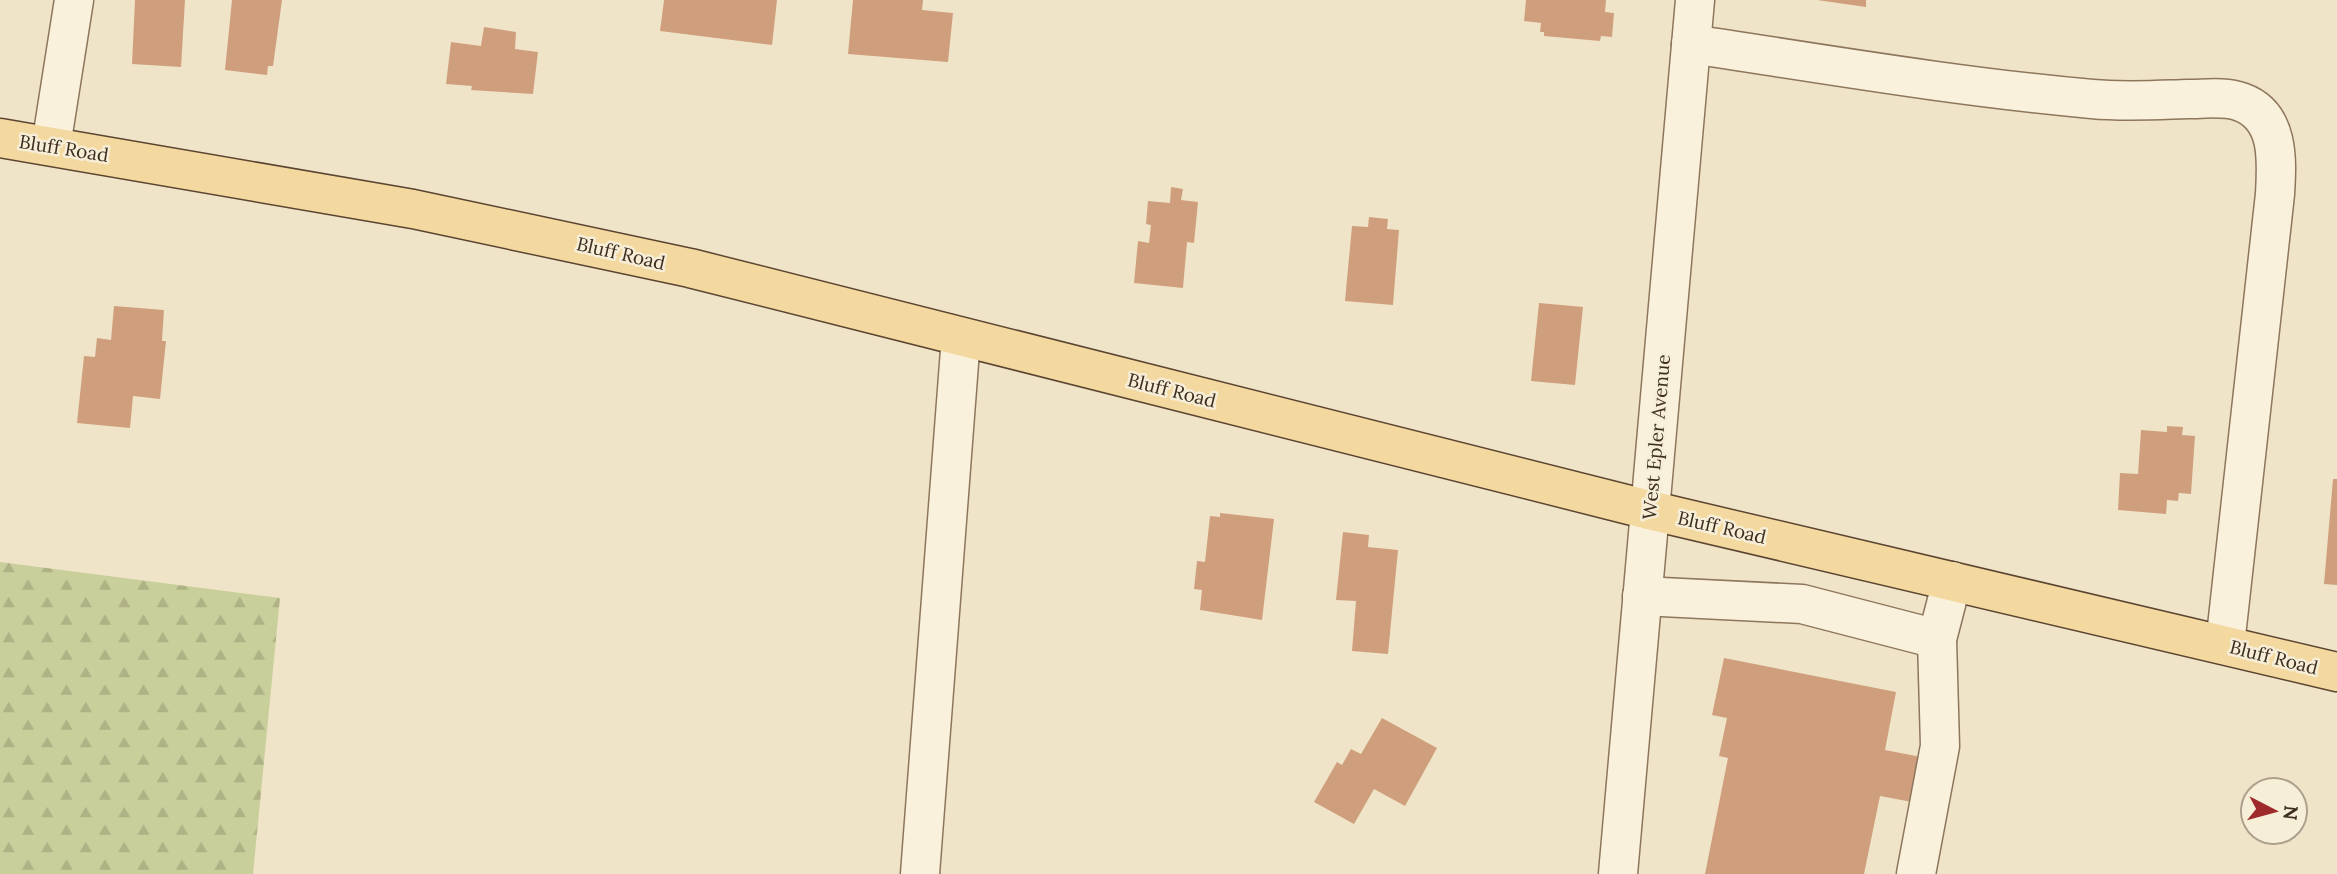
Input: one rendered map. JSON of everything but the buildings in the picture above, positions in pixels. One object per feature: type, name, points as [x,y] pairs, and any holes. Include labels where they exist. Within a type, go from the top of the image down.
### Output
[{"type":"main road","name":"Bluff Road","points":[[0,138],[298,188],[553,237],[1648,510],[2337,672]]},
{"type":"street","points":[[51,146],[74,0]]},
{"type":"street","name":"West Epler Avenue","points":[[1618,874],[1695,0]]},
{"type":"street","points":[[1691,44],[1980,88],[2113,101],[2219,99],[2242,102],[2260,115],[2273,133],[2277,162],[2275,194],[2225,645]]},
{"type":"street","points":[[920,874],[961,337]]},
{"type":"street","points":[[1916,874],[1940,746],[1937,639],[1952,581]]},
{"type":"street","points":[[1642,596],[1802,604],[1937,639]]},
{"type":"green space","points":[[0,562],[280,598],[253,874],[0,874]]}]
